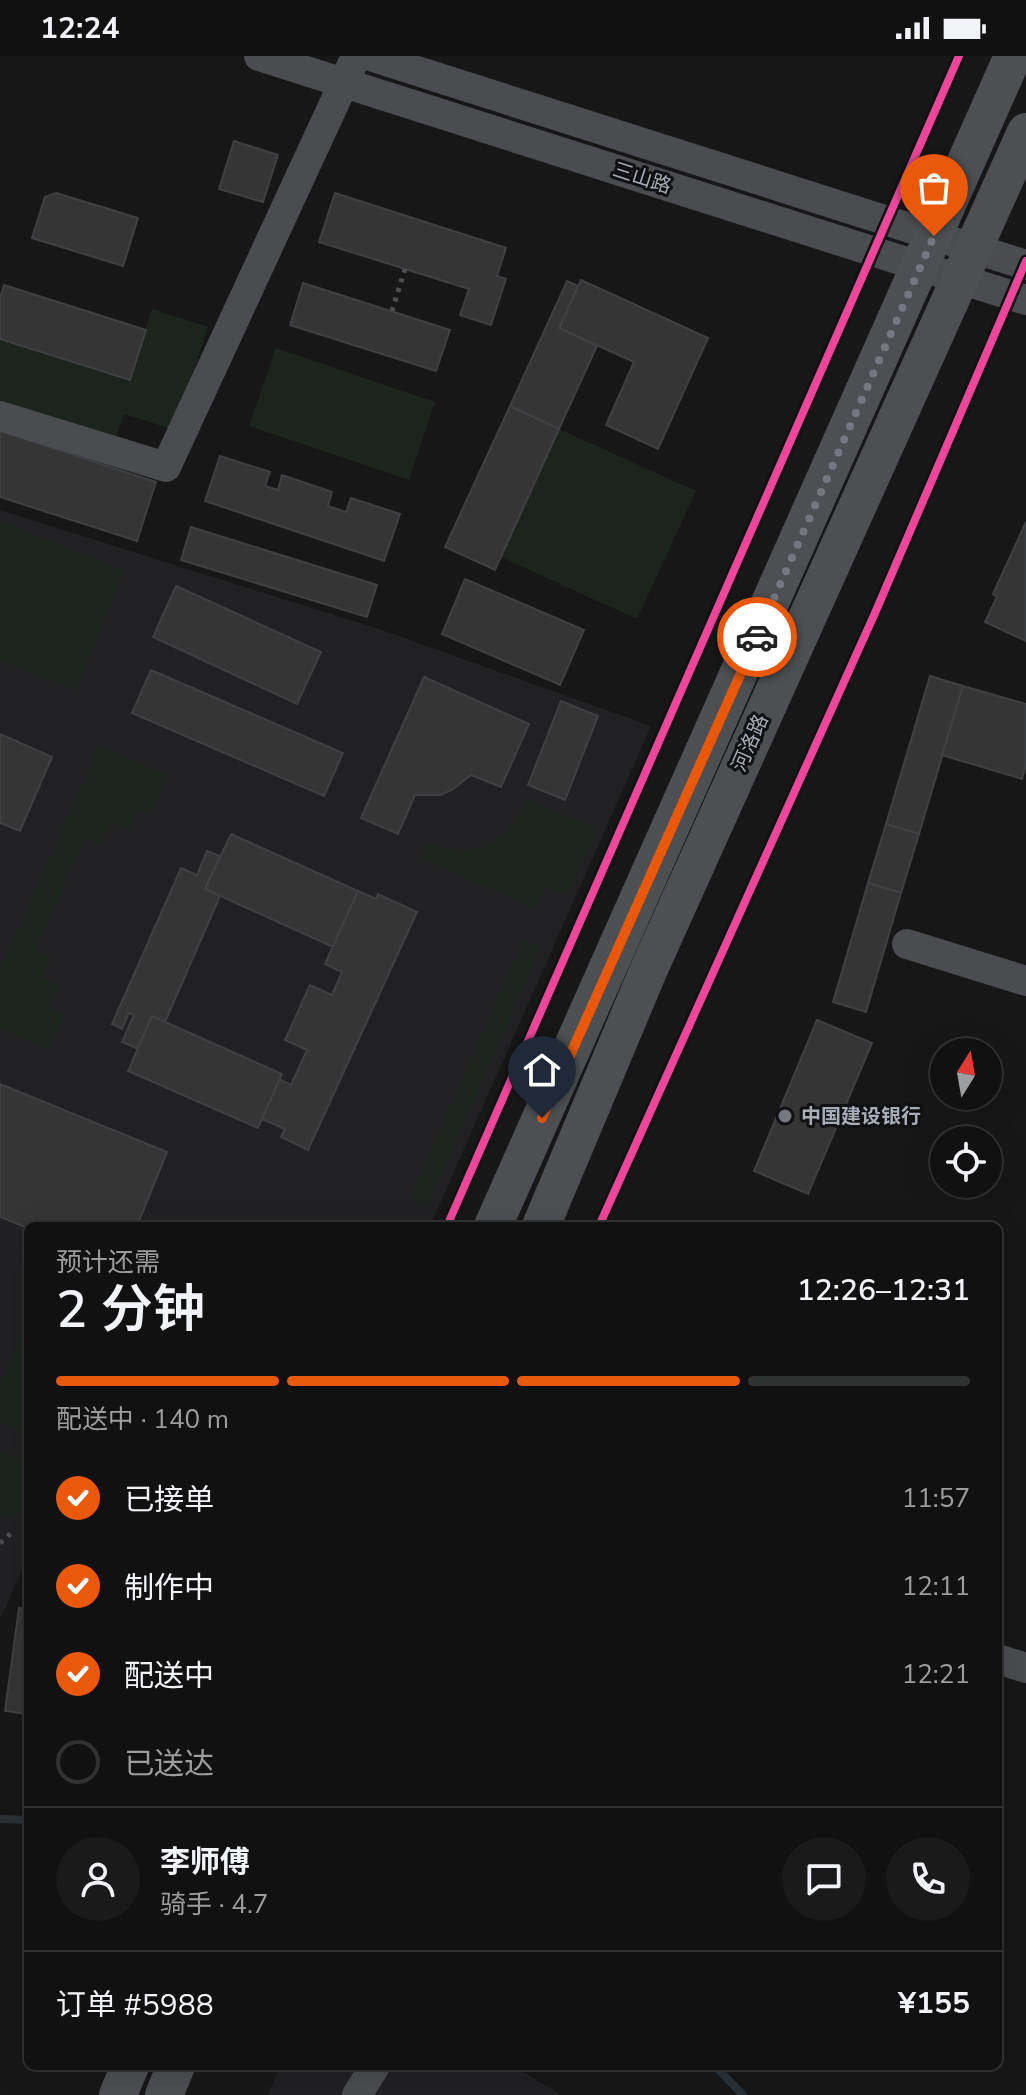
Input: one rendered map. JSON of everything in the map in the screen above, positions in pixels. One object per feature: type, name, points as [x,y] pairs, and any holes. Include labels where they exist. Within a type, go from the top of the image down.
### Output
[{"type":"main road","name":"河洛路","points":[[495,1222],[1013,56]]},
{"type":"main road","name":"河洛路","points":[[543,1222],[649,969],[1026,132]]},
{"type":"main road","points":[[118,2095],[128,2070]]},
{"type":"main road","points":[[164,2095],[174,2070]]},
{"type":"street","name":"三山路","points":[[259,56],[968,264],[1026,265]]},
{"type":"street","points":[[0,416],[166,467],[357,56]]},
{"type":"street","name":"三山路","points":[[370,56],[926,252]]},
{"type":"street","name":"三山路","points":[[968,264],[1026,300]]},
{"type":"street","points":[[907,944],[1026,981]]},
{"type":"street","points":[[1002,1660],[1026,1668]]},
{"type":"street","points":[[357,2095],[373,2070]]},
{"type":"path","points":[[392,311],[405,269]]},
{"type":"path","points":[[0,1543],[15,1530]]},
{"type":"shaded area","points":[[152,309],[208,327],[175,430],[124,414],[115,439],[0,402],[0,339],[129,380]]},
{"type":"shaded area","points":[[276,348],[435,402],[409,480],[249,426]]},
{"type":"shaded area","points":[[559,429],[696,491],[637,619],[501,557]]},
{"type":"shaded area","points":[[0,510],[382,630],[651,726],[432,1222],[24,1222],[24,1566],[0,1619]]},
{"type":"shaded area","points":[[0,521],[125,571],[77,691],[0,660]]},
{"type":"shaded area","points":[[99,745],[169,776],[151,816],[138,810],[129,830],[111,823],[101,845],[85,838],[36,950],[52,958],[42,978],[60,986],[50,1009],[64,1015],[49,1050],[0,1028],[0,969]]},
{"type":"shaded area","points":[[526,799],[597,829],[568,895],[546,886],[536,908],[420,858],[427,842],[460,851],[487,845],[510,827]]},
{"type":"shaded area","points":[[523,940],[541,948],[428,1206],[410,1198]]},
{"type":"shaded area","points":[[24,1329],[24,1432],[0,1422],[0,1385]]},
{"type":"shaded area","points":[[0,1450],[24,1460],[24,1512],[11,1517],[0,1512]]},
{"type":"shaded area","points":[[278,2070],[520,2070],[561,2095],[268,2095]]},
{"type":"building","points":[[234,141],[278,155],[263,202],[219,189]]},
{"type":"building","points":[[56,193],[138,218],[123,266],[32,238],[45,197]]},
{"type":"building","points":[[335,193],[506,248],[497,276],[506,279],[491,325],[460,315],[469,289],[319,242]]},
{"type":"building","points":[[581,280],[708,338],[658,449],[606,425],[634,362],[559,328]]},
{"type":"building","points":[[567,281],[578,286],[559,328],[597,346],[559,429],[510,406]]},
{"type":"building","points":[[303,283],[450,330],[436,371],[290,325]]},
{"type":"building","points":[[4,285],[146,330],[130,380],[0,339],[0,298]]},
{"type":"building","points":[[510,406],[559,429],[495,570],[445,547]]},
{"type":"building","points":[[0,431],[156,482],[137,541],[0,497]]},
{"type":"building","points":[[220,456],[270,472],[265,486],[278,490],[282,475],[332,492],[328,506],[346,512],[351,498],[400,514],[384,561],[205,501]]},
{"type":"building","points":[[1026,522],[1026,641],[985,622],[997,597],[993,594]]},
{"type":"building","points":[[191,527],[377,585],[367,617],[181,560]]},
{"type":"building","points":[[465,579],[584,630],[560,685],[442,634]]},
{"type":"building","points":[[176,586],[321,652],[297,704],[153,637]]},
{"type":"building","points":[[151,670],[343,753],[324,796],[132,713]]},
{"type":"building","points":[[930,676],[963,686],[919,834],[886,824]]},
{"type":"building","points":[[424,677],[529,724],[501,787],[471,775],[440,795],[415,795],[398,834],[361,818]]},
{"type":"building","points":[[963,686],[1026,704],[1026,764],[1022,779],[942,755]]},
{"type":"building","points":[[561,701],[598,716],[565,800],[528,785]]},
{"type":"building","points":[[0,734],[52,757],[20,831],[0,823]]},
{"type":"building","points":[[886,824],[919,834],[901,893],[868,883]]},
{"type":"building","points":[[231,834],[358,891],[333,947],[205,889]]},
{"type":"building","points":[[207,851],[220,856],[205,889],[220,896],[165,1022],[152,1016],[138,1049],[122,1042],[134,1015],[129,1013],[122,1029],[112,1024],[181,868],[197,875]]},
{"type":"building","points":[[868,883],[901,893],[866,1012],[833,1002]]},
{"type":"building","points":[[358,891],[376,899],[378,894],[417,912],[308,1150],[281,1137],[285,1129],[262,1119],[279,1079],[291,1085],[307,1050],[285,1040],[310,985],[332,995],[342,972],[325,964]]},
{"type":"building","points":[[152,1016],[282,1074],[258,1128],[128,1071]]},
{"type":"building","points":[[817,1020],[872,1043],[808,1194],[754,1171]]},
{"type":"building","points":[[0,1084],[167,1152],[139,1222],[24,1222],[24,1226],[0,1217]]},
{"type":"building","points":[[19,1608],[24,1609],[24,1713],[5,1711]]},
{"type":"waterway","points":[[0,1819],[24,1820]]},
{"type":"waterway","points":[[719,2070],[743,2095]]},
{"type":"cycle path","points":[[449,1222],[959,56]]},
{"type":"cycle path","points":[[601,1222],[875,613],[1026,261]]},
{"type":"way so far","points":[[757,637],[934,236]]},
{"type":"place","name":"中国建设银行","points":[[785,1116]]},
{"type":"route","points":[[542,1118],[757,637]]}]
